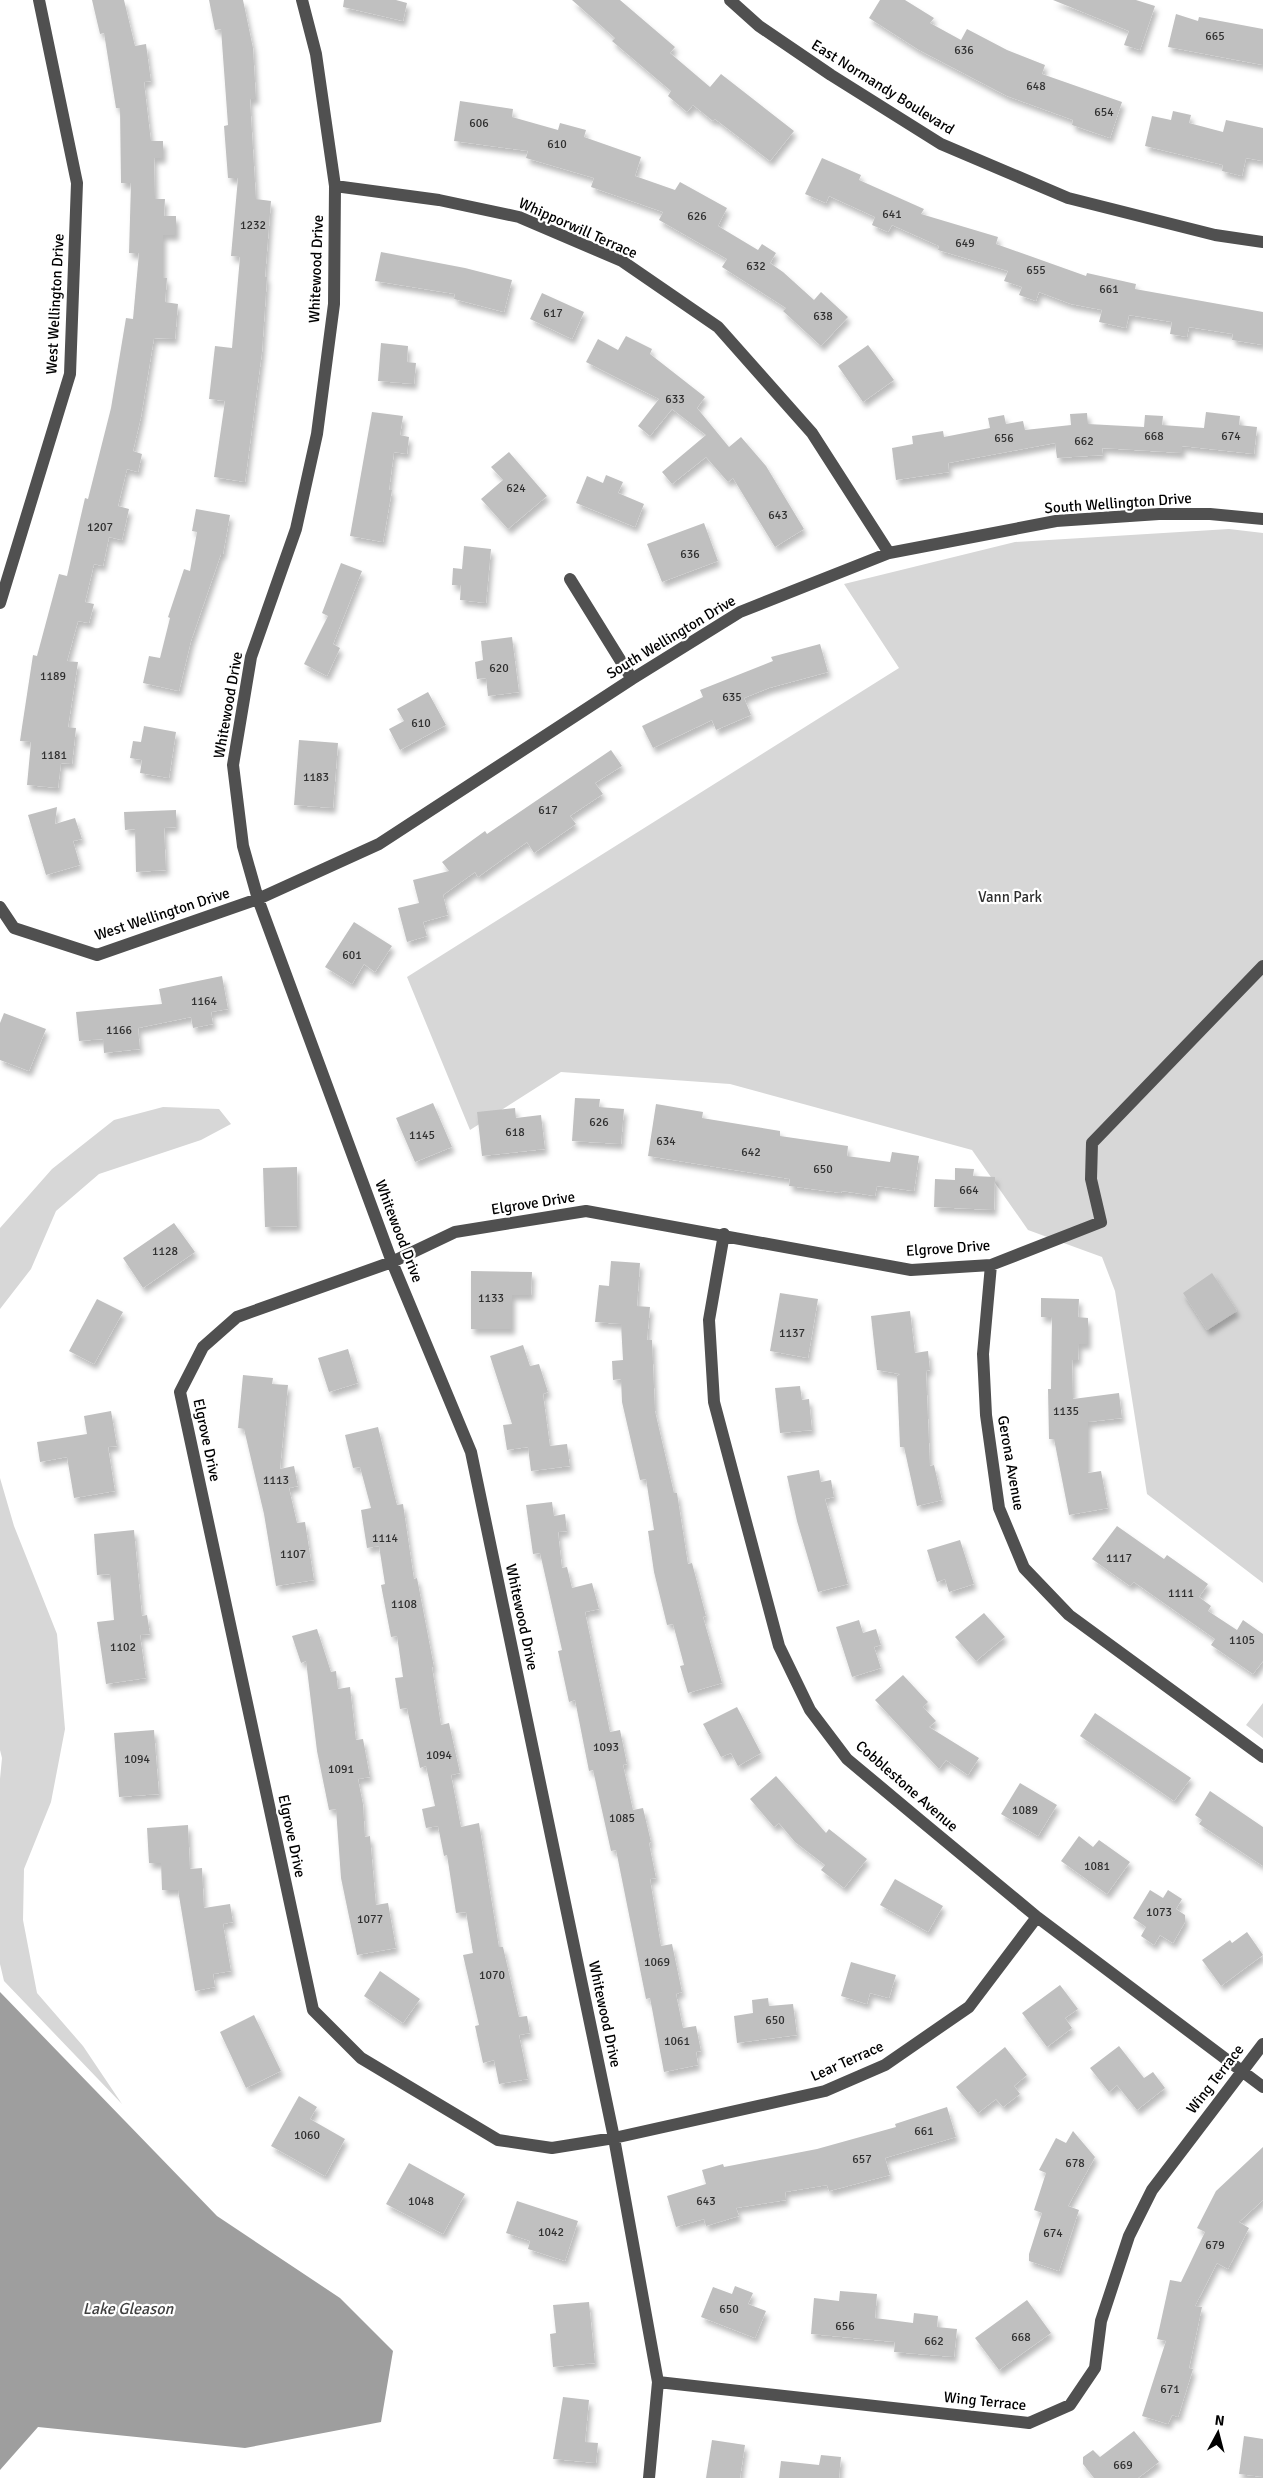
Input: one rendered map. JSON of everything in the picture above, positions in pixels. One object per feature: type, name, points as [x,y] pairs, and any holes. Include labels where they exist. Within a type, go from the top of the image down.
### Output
[{"type":"street","name":"West Wellington Drive","points":[[0,603],[70,374],[77,183],[39,0]]},
{"type":"street","name":"Whitewood Drive","points":[[302,0],[316,54],[335,186],[334,304],[317,434],[296,530],[252,657],[233,765],[242,846],[258,899],[392,1262],[471,1452],[614,2138],[658,2382],[648,2478]]},
{"type":"street","name":"East Normandy Boulevard","points":[[730,0],[759,26],[830,75],[941,144],[1068,198],[1215,235],[1263,242]]},
{"type":"street","name":"Whipporwill Terrace","points":[[335,186],[439,200],[519,217],[622,262],[718,328],[812,433],[889,553]]},
{"type":"street","name":"South Wellington Drive","points":[[258,899],[379,844],[632,679],[740,612],[889,553],[1056,521],[1202,514],[1263,519]]},
{"type":"street","points":[[570,579],[632,679]]},
{"type":"street","name":"West Wellington Drive","points":[[0,907],[14,928],[97,954],[258,899]]},
{"type":"street","name":"Elgrove Drive","points":[[614,2138],[552,2148],[498,2140],[360,2058],[313,2010],[180,1392],[203,1347],[237,1317],[392,1262],[456,1232],[586,1211],[724,1234],[911,1270],[990,1264],[1100,1222],[1091,1179],[1092,1144],[1263,966]]},
{"type":"street","name":"Cobblestone Avenue","points":[[724,1234],[710,1320],[714,1402],[779,1646],[810,1710],[847,1759],[1037,1917],[1263,2086]]},
{"type":"street","name":"Gerona Avenue","points":[[990,1264],[983,1354],[986,1415],[999,1508],[1024,1568],[1070,1615],[1263,1757]]},
{"type":"street","name":"Lear Terrace","points":[[614,2138],[825,2091],[885,2065],[968,2007],[1037,1917]]},
{"type":"street","name":"Wing Terrace","points":[[658,2382],[1029,2423],[1070,2405],[1095,2368],[1101,2321],[1129,2236],[1144,2206],[1158,2182],[1263,2044]]},
{"type":"green space","name":"Vann Park","points":[[1229,529],[1263,533],[1263,1583],[1147,1494],[1115,1291],[1102,1257],[1028,1230],[972,1150],[730,1084],[561,1072],[470,1130],[407,977],[899,668],[844,584],[1015,542]]},
{"type":"green space","points":[[163,1107],[219,1109],[231,1124],[201,1140],[99,1174],[56,1211],[31,1269],[0,1309],[0,1228],[52,1169],[114,1120]]},
{"type":"green space","points":[[0,1478],[14,1526],[57,1634],[65,1729],[51,1802],[24,1869],[23,1920],[37,1993],[83,2046],[122,2104],[4,1981],[0,1964],[0,1779],[2,1758],[0,1750]]},
{"type":"green space","points":[[1263,1703],[1263,1738],[1246,1725]]},
{"type":"water","name":"Lake Gleason","points":[[0,1992],[217,2216],[340,2298],[393,2351],[381,2422],[245,2448],[38,2427],[0,2470]]},
{"type":"building","points":[[92,0],[124,0],[135,46],[146,44],[151,81],[144,82],[151,141],[163,141],[163,158],[154,158],[155,199],[165,199],[164,216],[176,216],[176,235],[163,235],[163,278],[167,278],[165,302],[178,304],[175,339],[154,338],[141,417],[133,451],[142,454],[138,472],[127,469],[118,506],[129,509],[122,540],[109,537],[103,566],[94,564],[85,602],[94,604],[89,623],[78,621],[67,661],[78,662],[68,727],[76,728],[72,764],[61,763],[58,788],[27,785],[31,742],[20,741],[22,727],[33,655],[37,656],[59,574],[67,576],[85,498],[88,499],[111,408],[126,318],[133,319],[139,253],[129,253],[131,183],[121,183],[120,108],[116,108],[104,33],[100,34]]},
{"type":"building","points":[[209,0],[243,0],[253,48],[256,99],[250,99],[256,199],[271,201],[262,352],[245,482],[214,477],[225,401],[209,399],[215,346],[232,348],[240,257],[231,256],[238,178],[228,178],[224,126],[228,125],[221,29],[215,30]]},
{"type":"building","points":[[344,0],[396,0],[407,3],[403,21],[343,7]]},
{"type":"building","points":[[572,0],[620,0],[675,47],[670,53],[710,87],[721,74],[794,131],[770,161],[715,119],[713,121],[693,105],[687,112],[668,96],[671,91],[612,41],[615,38]]},
{"type":"building","points":[[880,0],[905,0],[934,18],[930,23],[961,40],[967,29],[1007,50],[1045,65],[1042,74],[1122,102],[1110,138],[1072,125],[1073,120],[1007,96],[919,50],[869,18]]},
{"type":"building","points":[[1053,0],[1136,0],[1155,6],[1140,50],[1124,45],[1129,31]]},
{"type":"building","points":[[1176,14],[1198,21],[1199,17],[1263,29],[1263,65],[1168,47]]},
{"type":"building","points":[[460,101],[513,109],[512,117],[558,130],[560,123],[586,130],[584,137],[641,157],[635,176],[675,190],[680,182],[727,208],[718,226],[758,250],[762,244],[776,253],[770,263],[814,300],[821,292],[848,317],[821,346],[783,311],[786,308],[722,267],[727,259],[659,220],[663,212],[591,187],[594,178],[526,158],[528,151],[454,141]]},
{"type":"building","points":[[1173,111],[1191,115],[1189,123],[1223,132],[1226,120],[1263,128],[1263,161],[1246,158],[1242,176],[1222,171],[1223,165],[1145,146],[1152,116],[1171,120]]},
{"type":"building","points":[[822,158],[861,175],[859,180],[924,209],[921,214],[998,237],[996,244],[1086,276],[1087,273],[1136,284],[1135,289],[1263,312],[1263,345],[1232,340],[1233,334],[1189,327],[1187,337],[1170,334],[1172,322],[1129,315],[1126,328],[1099,322],[1102,310],[1071,304],[1039,292],[1036,301],[1019,295],[1022,287],[1004,281],[1008,271],[938,250],[939,246],[892,225],[888,232],[872,225],[875,217],[829,196],[826,203],[805,194]]},
{"type":"building","points":[[381,252],[465,268],[512,280],[504,312],[454,299],[455,294],[375,281]]},
{"type":"building","points":[[542,293],[584,312],[572,339],[530,319]]},
{"type":"building","points":[[626,336],[652,349],[650,354],[705,397],[697,408],[729,447],[741,437],[766,466],[804,529],[775,547],[733,478],[728,482],[706,457],[672,484],[662,472],[706,435],[672,409],[650,436],[638,426],[659,399],[586,362],[598,339],[618,350]]},
{"type":"building","points":[[381,343],[408,346],[407,362],[416,363],[414,384],[378,381]]},
{"type":"building","points":[[868,345],[894,380],[863,402],[838,366]]},
{"type":"building","points":[[372,412],[403,416],[400,435],[409,437],[407,454],[394,452],[389,490],[392,490],[383,542],[350,536]]},
{"type":"building","points":[[1206,412],[1240,416],[1239,425],[1257,427],[1254,454],[1182,446],[1182,453],[1102,448],[1103,455],[1057,458],[1055,443],[948,463],[949,472],[896,480],[892,448],[913,444],[912,436],[943,431],[944,437],[990,428],[988,418],[1004,415],[1006,424],[1023,421],[1025,430],[1071,425],[1070,414],[1087,413],[1088,424],[1144,427],[1145,415],[1163,416],[1162,425],[1204,428]]},
{"type":"building","points":[[509,452],[547,496],[508,529],[481,499],[503,480],[491,467]]},
{"type":"building","points":[[606,475],[623,482],[618,493],[644,504],[635,527],[576,503],[587,476],[603,483]]},
{"type":"building","points":[[196,509],[230,515],[223,554],[221,554],[191,641],[179,691],[143,683],[149,656],[160,658],[170,618],[168,617],[184,569],[190,571],[197,532],[192,531]]},
{"type":"building","points":[[704,523],[718,561],[662,582],[647,544]]},
{"type":"building","points":[[464,546],[491,549],[486,603],[460,600],[461,585],[452,585],[453,568],[462,569]]},
{"type":"building","points":[[341,563],[362,571],[333,644],[340,648],[327,676],[304,664],[328,616],[322,613]]},
{"type":"building","points":[[512,637],[519,692],[488,696],[486,678],[477,679],[475,662],[483,660],[481,641]]},
{"type":"building","points":[[820,644],[828,672],[769,688],[744,698],[751,715],[716,730],[712,720],[653,748],[642,726],[703,697],[700,690],[773,661],[771,657]]},
{"type":"building","points":[[428,692],[446,725],[400,750],[389,729],[404,721],[397,709]]},
{"type":"building","points":[[144,726],[176,732],[169,778],[140,773],[142,760],[130,758],[133,741],[141,742]]},
{"type":"building","points":[[299,740],[338,743],[333,808],[294,805]]},
{"type":"building","points":[[611,750],[622,766],[595,783],[603,794],[570,816],[576,824],[534,853],[527,842],[478,877],[475,872],[443,895],[448,915],[423,922],[427,936],[407,942],[398,908],[419,903],[413,880],[449,871],[442,862],[485,831],[487,834]]},
{"type":"building","points":[[57,807],[55,824],[75,818],[82,839],[73,841],[80,865],[46,875],[28,815]]},
{"type":"building","points":[[176,810],[176,827],[164,828],[166,870],[136,872],[135,829],[125,830],[124,812]]},
{"type":"building","points":[[354,922],[392,946],[375,972],[364,964],[352,984],[325,967]]},
{"type":"building","points":[[222,976],[228,1009],[211,1012],[213,1024],[193,1028],[191,1017],[138,1028],[140,1049],[104,1053],[103,1039],[79,1041],[76,1012],[162,1004],[159,989]]},
{"type":"building","points":[[4,1013],[46,1029],[29,1071],[0,1060],[0,1023]]},
{"type":"building","points":[[575,1098],[600,1099],[599,1107],[624,1109],[621,1144],[572,1141]]},
{"type":"building","points":[[433,1103],[452,1147],[415,1162],[396,1118]]},
{"type":"building","points":[[656,1104],[703,1112],[702,1118],[780,1131],[780,1136],[848,1146],[847,1156],[890,1162],[892,1152],[919,1156],[914,1191],[877,1186],[875,1196],[842,1191],[841,1193],[789,1186],[790,1179],[648,1156]]},
{"type":"building","points":[[515,1108],[516,1118],[541,1115],[545,1149],[482,1156],[477,1112]]},
{"type":"building","points":[[297,1167],[298,1226],[265,1227],[263,1168]]},
{"type":"building","points":[[955,1168],[974,1169],[973,1176],[995,1177],[994,1210],[934,1207],[935,1179],[955,1180]]},
{"type":"building","points":[[174,1223],[195,1252],[143,1288],[123,1258]]},
{"type":"building","points":[[611,1261],[640,1263],[637,1306],[650,1307],[647,1340],[652,1340],[655,1411],[674,1493],[677,1493],[688,1564],[692,1563],[706,1616],[703,1617],[722,1683],[688,1693],[680,1666],[684,1665],[673,1624],[667,1625],[654,1572],[648,1531],[654,1530],[646,1479],[640,1480],[622,1402],[621,1379],[613,1380],[612,1361],[623,1360],[621,1324],[595,1322],[599,1285],[609,1286]]},
{"type":"building","points":[[471,1271],[532,1272],[531,1295],[512,1295],[512,1329],[471,1329]]},
{"type":"building","points":[[1212,1273],[1237,1311],[1207,1330],[1183,1293]]},
{"type":"building","points":[[780,1293],[818,1299],[808,1358],[770,1351]]},
{"type":"building","points":[[1041,1298],[1079,1299],[1078,1317],[1088,1318],[1088,1344],[1079,1344],[1078,1360],[1072,1360],[1073,1399],[1119,1393],[1122,1418],[1088,1422],[1088,1473],[1101,1471],[1108,1508],[1069,1515],[1054,1439],[1049,1439],[1048,1389],[1051,1389],[1052,1317],[1041,1317]]},
{"type":"building","points":[[97,1299],[123,1312],[94,1364],[69,1351]]},
{"type":"building","points":[[910,1311],[915,1353],[928,1351],[930,1370],[926,1371],[930,1466],[934,1465],[942,1500],[917,1506],[904,1447],[900,1447],[897,1376],[900,1374],[877,1370],[871,1316]]},
{"type":"building","points":[[523,1345],[530,1366],[539,1364],[548,1392],[543,1394],[550,1446],[567,1444],[570,1466],[531,1471],[528,1447],[507,1450],[503,1425],[512,1424],[490,1356]]},
{"type":"building","points":[[348,1349],[358,1383],[329,1392],[318,1358]]},
{"type":"building","points":[[243,1375],[273,1378],[272,1384],[288,1385],[280,1469],[294,1466],[298,1486],[289,1488],[297,1523],[305,1522],[314,1580],[276,1586],[264,1514],[244,1429],[238,1428]]},
{"type":"building","points":[[800,1386],[802,1400],[809,1399],[812,1430],[780,1433],[775,1388]]},
{"type":"building","points":[[111,1411],[117,1446],[108,1447],[115,1491],[74,1498],[67,1457],[40,1462],[37,1442],[87,1434],[84,1416]]},
{"type":"building","points":[[378,1427],[397,1505],[403,1504],[414,1579],[417,1578],[434,1667],[432,1667],[441,1725],[449,1723],[460,1773],[451,1775],[461,1827],[479,1823],[499,1947],[503,1947],[519,2017],[527,2016],[530,2033],[519,2035],[528,2079],[499,2084],[494,2060],[483,2063],[475,2026],[479,2025],[463,1955],[473,1953],[466,1912],[456,1913],[447,1855],[444,1856],[438,1826],[426,1828],[422,1809],[435,1806],[426,1766],[420,1768],[407,1708],[400,1709],[395,1678],[403,1677],[397,1636],[391,1637],[381,1585],[385,1584],[379,1546],[367,1548],[361,1510],[371,1508],[360,1467],[353,1468],[345,1435]]},
{"type":"building","points":[[819,1470],[821,1482],[831,1480],[834,1497],[825,1499],[848,1584],[818,1592],[797,1521],[787,1476]]},
{"type":"building","points":[[552,1502],[554,1516],[565,1514],[567,1531],[558,1532],[562,1568],[567,1567],[572,1588],[592,1583],[599,1609],[585,1612],[610,1732],[620,1730],[627,1764],[623,1765],[633,1810],[643,1808],[651,1842],[649,1843],[656,1878],[650,1879],[661,1946],[672,1944],[682,1992],[676,1994],[683,2028],[696,2026],[701,2051],[696,2052],[698,2065],[664,2072],[650,1998],[646,1999],[616,1850],[611,1851],[593,1770],[589,1771],[575,1700],[569,1702],[558,1651],[562,1650],[540,1553],[533,1554],[526,1505]]},
{"type":"building","points":[[1117,1526],[1164,1559],[1167,1555],[1208,1584],[1199,1597],[1211,1606],[1208,1611],[1237,1630],[1243,1620],[1263,1634],[1263,1661],[1253,1674],[1211,1645],[1215,1639],[1134,1582],[1130,1586],[1092,1559]]},
{"type":"building","points":[[134,1530],[142,1616],[147,1615],[150,1634],[140,1635],[146,1678],[106,1684],[97,1622],[114,1620],[110,1574],[97,1575],[94,1534]]},
{"type":"building","points":[[960,1540],[974,1584],[949,1592],[945,1579],[937,1582],[927,1550]]},
{"type":"building","points":[[984,1613],[1005,1637],[976,1661],[955,1637]]},
{"type":"building","points":[[859,1620],[863,1633],[876,1629],[881,1645],[874,1647],[881,1668],[852,1677],[836,1627]]},
{"type":"building","points":[[317,1629],[331,1672],[336,1671],[338,1689],[350,1687],[356,1740],[363,1739],[370,1777],[358,1779],[363,1804],[365,1837],[370,1836],[376,1905],[388,1903],[396,1948],[357,1955],[341,1878],[336,1809],[329,1810],[317,1751],[306,1661],[301,1663],[292,1636]]},
{"type":"building","points":[[903,1675],[928,1702],[923,1707],[936,1721],[929,1727],[979,1758],[968,1775],[946,1760],[939,1769],[875,1700]]},
{"type":"building","points":[[737,1707],[761,1753],[738,1766],[731,1753],[721,1757],[703,1724]]},
{"type":"building","points":[[1095,1713],[1191,1778],[1174,1801],[1080,1736]]},
{"type":"building","points":[[154,1730],[159,1794],[119,1797],[114,1733]]},
{"type":"building","points":[[776,1776],[826,1833],[829,1829],[867,1859],[844,1888],[821,1870],[825,1865],[795,1842],[779,1823],[774,1827],[750,1799]]},
{"type":"building","points":[[1020,1783],[1057,1805],[1038,1836],[1001,1814]]},
{"type":"building","points":[[1210,1791],[1263,1827],[1263,1866],[1199,1824],[1202,1820],[1195,1815]]},
{"type":"building","points":[[188,1825],[190,1869],[202,1868],[204,1908],[230,1904],[233,1922],[223,1924],[231,1971],[213,1974],[215,1987],[195,1991],[178,1890],[162,1890],[161,1863],[149,1863],[147,1828]]},
{"type":"building","points":[[1079,1836],[1093,1847],[1099,1840],[1130,1862],[1107,1894],[1061,1861]]},
{"type":"building","points":[[895,1879],[943,1906],[928,1932],[880,1905]]},
{"type":"building","points":[[1150,1890],[1163,1898],[1168,1890],[1182,1899],[1176,1909],[1185,1915],[1185,1922],[1173,1943],[1160,1935],[1154,1945],[1141,1936],[1146,1927],[1133,1918]]},
{"type":"building","points":[[1247,1932],[1263,1955],[1221,1986],[1202,1960],[1230,1940],[1232,1943]]},
{"type":"building","points":[[851,1962],[896,1975],[889,1998],[870,1993],[867,2004],[841,1996]]},
{"type":"building","points":[[380,1971],[420,1999],[403,2023],[364,1996]]},
{"type":"building","points":[[1060,1985],[1078,2009],[1065,2018],[1072,2028],[1047,2047],[1022,2013]]},
{"type":"building","points":[[768,1998],[769,2006],[793,2004],[797,2035],[737,2043],[734,2016],[753,2013],[752,2000]]},
{"type":"building","points":[[254,2015],[281,2071],[246,2088],[220,2032]]},
{"type":"building","points":[[1119,2046],[1144,2078],[1153,2072],[1165,2088],[1137,2110],[1117,2085],[1109,2092],[1090,2068]]},
{"type":"building","points":[[1005,2047],[1027,2075],[1014,2086],[1020,2094],[1003,2107],[996,2099],[978,2113],[956,2087]]},
{"type":"building","points":[[299,2096],[317,2107],[310,2119],[345,2139],[325,2176],[271,2146]]},
{"type":"building","points":[[947,2107],[956,2137],[885,2158],[890,2175],[829,2191],[827,2185],[785,2192],[786,2200],[736,2208],[739,2216],[706,2226],[704,2219],[676,2227],[667,2196],[706,2184],[702,2170],[723,2164],[724,2167],[817,2149],[896,2127],[895,2124]]},
{"type":"building","points":[[1073,2131],[1095,2157],[1068,2206],[1079,2210],[1059,2271],[1029,2261],[1029,2254],[1042,2213],[1034,2210],[1046,2173],[1039,2170],[1056,2138],[1066,2143]]},
{"type":"building","points":[[1263,2147],[1263,2200],[1239,2222],[1249,2228],[1228,2269],[1217,2263],[1195,2306],[1202,2307],[1189,2368],[1193,2369],[1178,2417],[1172,2415],[1168,2424],[1142,2416],[1166,2341],[1157,2339],[1170,2280],[1181,2282],[1205,2232],[1197,2228],[1216,2191]]},
{"type":"building","points":[[409,2163],[465,2194],[443,2234],[386,2204]]},
{"type":"building","points":[[517,2201],[578,2221],[565,2261],[528,2249],[530,2241],[506,2233]]},
{"type":"building","points":[[735,2286],[753,2293],[748,2304],[766,2311],[755,2338],[701,2317],[713,2287],[732,2294]]},
{"type":"building","points":[[840,2291],[877,2294],[875,2318],[913,2323],[914,2313],[938,2316],[937,2327],[957,2329],[954,2357],[894,2352],[895,2342],[811,2334],[814,2298],[839,2301]]},
{"type":"building","points":[[1027,2300],[1051,2333],[999,2370],[975,2338]]},
{"type":"building","points":[[589,2302],[595,2363],[553,2367],[550,2334],[556,2333],[553,2305]]},
{"type":"building","points":[[563,2397],[589,2400],[585,2442],[598,2443],[596,2463],[553,2459]]},
{"type":"building","points":[[1134,2431],[1159,2462],[1138,2478],[1094,2478],[1083,2464],[1083,2457],[1093,2450],[1100,2457]]},
{"type":"building","points":[[1244,2436],[1263,2439],[1263,2477],[1239,2474]]},
{"type":"building","points":[[712,2440],[745,2445],[740,2478],[706,2478]]},
{"type":"building","points":[[821,2455],[841,2457],[839,2478],[779,2478],[781,2461],[819,2465]]}]
